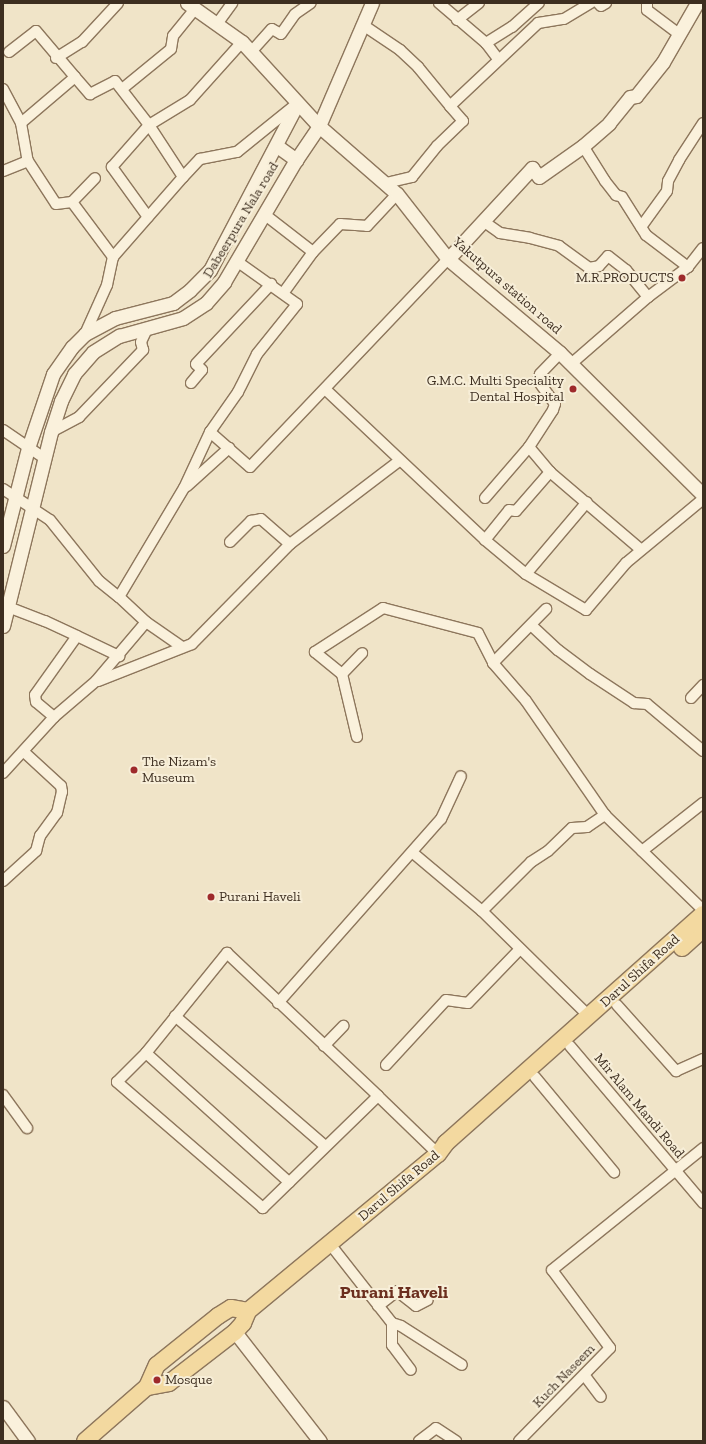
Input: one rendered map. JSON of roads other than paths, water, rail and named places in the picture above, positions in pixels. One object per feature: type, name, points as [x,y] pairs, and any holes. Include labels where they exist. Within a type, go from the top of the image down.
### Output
[{"type":"main road","name":"Darul Shifa Road","points":[[147,1387],[169,1383],[235,1332],[243,1323],[248,1311],[440,1153],[446,1142],[703,914]]},
{"type":"main road","points":[[440,1153],[453,1149],[467,1138],[703,929]]},
{"type":"main road","points":[[85,1441],[147,1387],[157,1365],[212,1320],[231,1308],[248,1311]]},
{"type":"street","points":[[56,58],[82,42],[118,3]]},
{"type":"street","points":[[148,217],[112,167],[149,125],[190,100],[246,47],[272,29],[281,34],[295,14],[312,3]]},
{"type":"street","name":"Dabeerpura Nala road","points":[[3,626],[51,432],[61,401],[79,368],[93,352],[119,336],[183,318],[206,302],[224,282],[238,262],[296,160],[319,126],[372,3]]},
{"type":"street","points":[[439,3],[486,44],[499,60]]},
{"type":"street","points":[[457,20],[479,3]]},
{"type":"street","points":[[486,44],[512,27],[539,3]]},
{"type":"street","points":[[450,106],[538,23],[564,19],[591,3]]},
{"type":"street","points":[[598,3],[601,6],[606,3]]},
{"type":"street","points":[[647,3],[647,10],[679,34]]},
{"type":"street","points":[[210,432],[250,467],[484,221],[532,168],[540,176],[583,146],[609,123],[630,97],[636,96],[663,62],[697,3]]},
{"type":"street","points":[[217,24],[228,4]]},
{"type":"street","points":[[122,89],[170,49],[173,36],[191,6]]},
{"type":"street","name":"Yakutpura station road","points":[[191,6],[246,47],[297,104],[319,126],[398,194],[448,259],[560,353],[703,494]]},
{"type":"street","points":[[363,26],[400,50],[418,67],[463,121],[457,129],[437,146],[412,177],[386,183]]},
{"type":"street","points":[[9,52],[36,31],[56,58],[90,94],[115,82],[149,125],[183,176]]},
{"type":"street","points":[[21,123],[75,77]]},
{"type":"street","points":[[3,89],[21,123],[28,161],[56,204],[72,202],[95,178]]},
{"type":"street","points":[[85,334],[107,285],[113,257],[183,176],[200,159],[237,152],[297,104]]},
{"type":"street","name":"Dabeerpura Nala road","points":[[3,546],[28,448],[52,374],[72,347],[85,334],[115,318],[173,303],[190,290],[210,270],[297,104]]},
{"type":"street","points":[[641,227],[667,191],[668,181],[675,167],[703,123]]},
{"type":"street","points":[[276,146],[296,160]]},
{"type":"street","points":[[583,146],[605,181],[616,195],[622,197],[646,235],[688,267]]},
{"type":"street","points":[[3,171],[28,161]]},
{"type":"street","points":[[284,292],[312,252],[340,224],[368,226],[398,194]]},
{"type":"street","points":[[72,202],[113,257]]},
{"type":"street","points":[[264,214],[312,252]]},
{"type":"street","points":[[484,221],[500,233],[530,238],[559,246],[589,268],[599,266],[608,256],[626,270],[648,297]]},
{"type":"street","points":[[571,364],[648,297],[688,267],[703,248]]},
{"type":"street","points":[[119,597],[184,488],[210,432],[238,392],[257,354],[297,304],[284,292],[238,262]]},
{"type":"street","points":[[210,270],[224,282]]},
{"type":"street","points":[[191,383],[202,370],[196,364],[271,284]]},
{"type":"street","points":[[51,432],[79,417],[143,350],[141,342],[142,330],[133,313]]},
{"type":"street","points":[[485,498],[529,447],[555,404],[538,381],[538,378],[560,353]]},
{"type":"street","points":[[325,389],[399,461],[484,540],[526,574],[586,610],[640,549],[703,499]]},
{"type":"street","points":[[3,430],[44,458]]},
{"type":"street","points":[[529,447],[550,472],[587,502],[640,549]]},
{"type":"street","points":[[184,488],[229,448]]},
{"type":"street","points":[[96,681],[192,644],[290,544],[399,461]]},
{"type":"street","points":[[484,540],[509,510],[516,511],[550,472]]},
{"type":"street","points":[[3,489],[50,520],[99,581],[146,622],[182,647]]},
{"type":"street","points":[[526,574],[587,502]]},
{"type":"street","points":[[230,542],[251,521],[261,519],[290,544]]},
{"type":"street","points":[[8,607],[45,621],[119,656]]},
{"type":"street","points":[[357,737],[342,674],[315,652],[383,608],[478,633],[493,663],[526,701],[605,815],[703,910]]},
{"type":"street","points":[[493,663],[546,609]]},
{"type":"street","points":[[3,773],[24,752],[54,717],[96,681],[119,656],[146,622]]},
{"type":"street","points":[[531,625],[558,650],[590,674],[634,703],[647,704],[703,751]]},
{"type":"street","points":[[54,717],[36,702],[35,695],[77,636]]},
{"type":"street","points":[[342,674],[362,653]]},
{"type":"street","points":[[691,698],[703,685]]},
{"type":"street","points":[[3,881],[36,851],[40,836],[57,813],[62,792],[61,786],[24,752]]},
{"type":"street","points":[[278,1003],[413,853],[441,819],[461,776]]},
{"type":"street","points":[[642,851],[703,803]]},
{"type":"street","points":[[482,911],[532,862],[548,851],[572,828],[586,827],[605,815]]},
{"type":"street","points":[[413,853],[482,911],[589,1016]]},
{"type":"street","points":[[386,1066],[446,1000],[468,1003],[520,949]]},
{"type":"street","points":[[378,1096],[263,1208],[117,1082],[146,1053],[227,953],[278,1003],[440,1153]]},
{"type":"street","points":[[617,1005],[676,1071],[703,1059]]},
{"type":"street","points":[[175,1016],[325,1146]]},
{"type":"street","points":[[324,1046],[343,1026]]},
{"type":"street","name":"Mir Alam Mandi Road","points":[[570,1046],[703,1203]]},
{"type":"street","points":[[146,1053],[289,1182]]},
{"type":"street","points":[[535,1077],[614,1172]]},
{"type":"street","points":[[3,1095],[27,1128]]},
{"type":"street","points":[[676,1171],[703,1148]]},
{"type":"street","name":"Kuch Naseem","points":[[519,1441],[585,1376],[610,1348],[552,1270],[676,1171]]},
{"type":"street","points":[[330,1244],[392,1323],[401,1326],[462,1365]]},
{"type":"street","points":[[378,1306],[397,1290],[416,1306],[428,1300]]},
{"type":"street","points":[[392,1323],[392,1345],[411,1370]]},
{"type":"street","points":[[235,1332],[320,1441]]},
{"type":"street","points":[[585,1376],[601,1397]]},
{"type":"street","points":[[3,1407],[28,1441]]},
{"type":"street","points":[[419,1441],[436,1428],[456,1441]]},
{"type":"place","name":"M.R.PRODUCTS","points":[[682,278]]},
{"type":"place","name":"G.M.C. Multi Speciality Dental Hospital","points":[[573,389]]},
{"type":"place","name":"The Nizam's Museum","points":[[134,770]]},
{"type":"place","name":"Purani Haveli","points":[[211,897]]},
{"type":"place","name":"Mosque","points":[[157,1380]]},
{"type":"district","name":"Purani Haveli","points":[[394,1292]]}]
